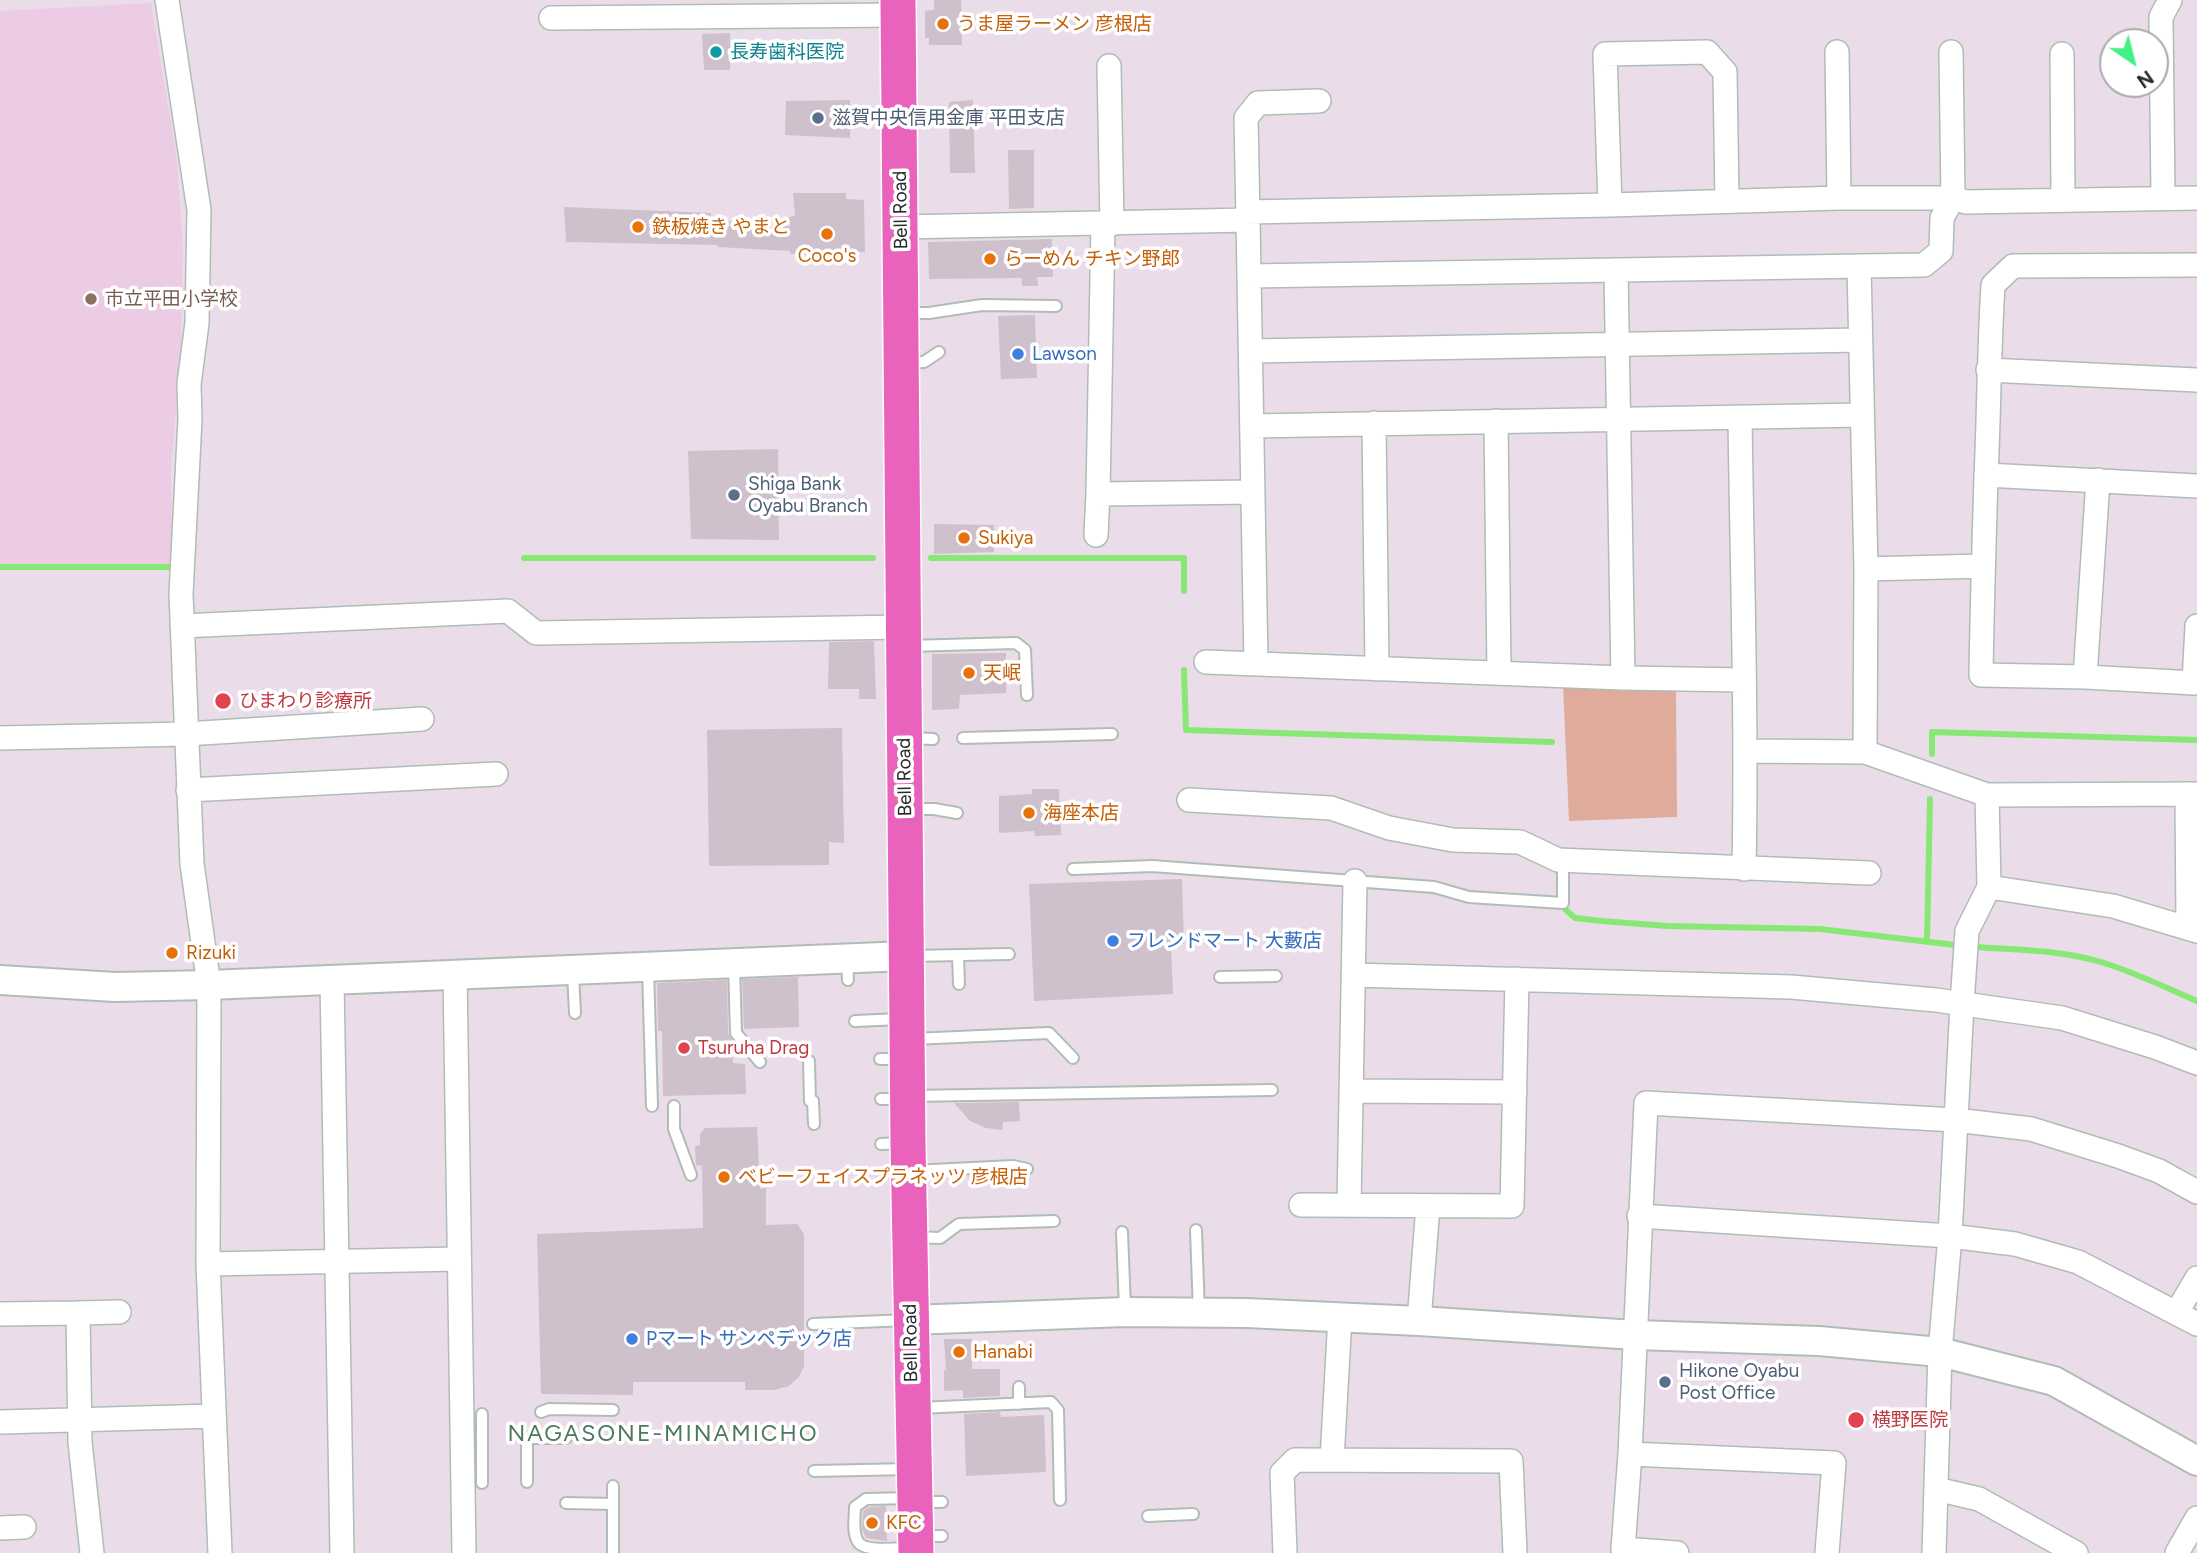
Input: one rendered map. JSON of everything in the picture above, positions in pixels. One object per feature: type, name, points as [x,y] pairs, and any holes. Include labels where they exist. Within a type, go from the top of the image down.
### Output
[{"type":"main road","name":"Bell Road","points":[[898,8],[904,637],[919,739],[905,809],[906,956],[899,1098],[900,1152],[910,1237],[912,1409],[922,1518]]},
{"type":"street","points":[[167,0],[199,210],[197,323],[189,384],[190,419],[181,594],[192,864],[209,985],[208,1264],[220,1553]]},
{"type":"street","points":[[2163,198],[2161,17],[2170,0]]},
{"type":"street","points":[[551,18],[898,8]]},
{"type":"street","points":[[1610,205],[1605,54],[1707,52],[1725,72],[1727,200]]},
{"type":"street","points":[[1837,52],[1839,198]]},
{"type":"street","points":[[1250,276],[1924,265],[1941,251],[1942,218],[1954,198],[1951,52]]},
{"type":"street","points":[[2062,54],[2063,200]]},
{"type":"street","points":[[1096,535],[1098,494],[1095,388],[1108,224],[1109,66]]},
{"type":"street","points":[[1256,664],[1246,118],[1258,103],[1319,101]]},
{"type":"street","points":[[901,227],[1108,224],[1247,216],[1727,200],[1954,198],[1966,202],[2197,198]]},
{"type":"street","points":[[2197,265],[2013,266],[1993,285],[1988,370],[1981,675],[2194,682],[2197,626]]},
{"type":"street","points":[[1858,266],[1866,569],[1865,752]]},
{"type":"street","points":[[1616,270],[1622,678]]},
{"type":"street","points":[[1251,351],[1860,340]]},
{"type":"street","points":[[1988,370],[2197,380]]},
{"type":"street","points":[[1253,426],[1861,415]]},
{"type":"street","points":[[1740,417],[1746,751],[1744,869]]},
{"type":"street","points":[[1496,421],[1499,673]]},
{"type":"street","points":[[1374,423],[1377,669]]},
{"type":"street","points":[[1986,475],[2197,486]]},
{"type":"street","points":[[2085,677],[2098,480]]},
{"type":"street","points":[[1098,494],[1252,492]]},
{"type":"street","points":[[1866,569],[1982,566]]},
{"type":"street","points":[[182,626],[509,611],[536,633],[904,637]]},
{"type":"street","points":[[1206,662],[1743,680]]},
{"type":"street","points":[[0,738],[186,734],[422,719]]},
{"type":"street","points":[[1746,751],[1865,752],[1987,795],[2192,794],[2192,929],[2113,906],[1989,887]]},
{"type":"street","points":[[188,790],[496,774]]},
{"type":"street","points":[[1934,1553],[1940,1352],[1950,1236],[1967,931],[1989,887],[1987,795]]},
{"type":"street","points":[[1189,801],[1331,808],[1389,828],[1453,840],[1520,842],[1563,861],[1869,873]]},
{"type":"street","points":[[1349,1205],[1355,881]]},
{"type":"street","points":[[0,980],[115,987],[332,981],[734,963],[847,969],[906,956]]},
{"type":"street","points":[[455,974],[464,1553]]},
{"type":"street","points":[[1353,975],[1791,986],[1962,1004],[2062,1018],[2197,1063]]},
{"type":"street","points":[[1301,1205],[1512,1206],[1517,979]]},
{"type":"street","points":[[332,981],[342,1553]]},
{"type":"street","points":[[1352,1091],[1515,1092]]},
{"type":"street","points":[[1677,1553],[1623,1549],[1646,1103],[1956,1119],[2031,1129],[2159,1171],[2197,1192]]},
{"type":"street","points":[[1419,1321],[1428,1206]]},
{"type":"street","points":[[1639,1216],[1950,1236],[2015,1244],[2078,1262],[2197,1324]]},
{"type":"street","points":[[208,1264],[458,1259]]},
{"type":"street","points":[[2177,1312],[2197,1279]]},
{"type":"street","points":[[0,1314],[118,1312]]},
{"type":"street","points":[[911,1320],[1199,1312],[1419,1321],[1635,1335],[1819,1341],[1940,1352],[2054,1381],[2197,1461]]},
{"type":"street","points":[[78,1313],[80,1442],[92,1553]]},
{"type":"street","points":[[1332,1460],[1340,1317]]},
{"type":"street","points":[[0,1422],[214,1416]]},
{"type":"street","points":[[1630,1454],[1834,1463],[1827,1553]]},
{"type":"street","points":[[1285,1553],[1282,1473],[1295,1460],[1511,1461],[1515,1553]]},
{"type":"street","points":[[1936,1489],[1979,1499],[2076,1553]]},
{"type":"street","points":[[2177,1553],[2197,1517]]},
{"type":"street","points":[[0,1528],[24,1527]]},
{"type":"lane","points":[[902,313],[929,313],[982,305],[1056,306]]},
{"type":"lane","points":[[902,363],[924,362],[939,352]]},
{"type":"lane","points":[[904,637],[1016,643],[1026,650],[1027,695]]},
{"type":"lane","points":[[963,738],[1112,734]]},
{"type":"lane","points":[[905,809],[934,809],[957,813]]},
{"type":"lane","points":[[1073,869],[1152,866],[1434,887],[1469,897],[1563,903],[1563,861]]},
{"type":"lane","points":[[906,956],[1009,954]]},
{"type":"lane","points":[[958,955],[959,984]]},
{"type":"lane","points":[[734,963],[736,1033],[760,1062]]},
{"type":"lane","points":[[648,967],[652,1106]]},
{"type":"lane","points":[[573,970],[575,1013]]},
{"type":"lane","points":[[1220,977],[1276,976]]},
{"type":"lane","points":[[855,1021],[901,1044],[1049,1033],[1073,1058]]},
{"type":"lane","points":[[809,1061],[814,1124]]},
{"type":"lane","points":[[899,1098],[1272,1090]]},
{"type":"lane","points":[[674,1106],[674,1129],[691,1175]]},
{"type":"lane","points":[[900,1152],[1027,1169]]},
{"type":"lane","points":[[910,1237],[940,1238],[959,1224],[1054,1221]]},
{"type":"lane","points":[[1196,1230],[1199,1312]]},
{"type":"lane","points":[[1122,1233],[1125,1312]]},
{"type":"lane","points":[[813,1324],[911,1320]]},
{"type":"lane","points":[[1018,1404],[1019,1387]]},
{"type":"lane","points":[[912,1409],[1051,1402],[1058,1410],[1060,1500]]},
{"type":"lane","points":[[541,1412],[549,1409],[613,1410]]},
{"type":"lane","points":[[482,1414],[482,1483]]},
{"type":"lane","points":[[527,1482],[527,1438],[566,1438]]},
{"type":"lane","points":[[814,1471],[922,1518]]},
{"type":"lane","points":[[613,1486],[613,1553]]},
{"type":"lane","points":[[866,1499],[922,1518],[867,1549],[858,1544],[855,1533],[855,1507],[866,1499]]},
{"type":"lane","points":[[566,1503],[613,1504]]},
{"type":"lane","points":[[1148,1516],[1193,1514]]},
{"type":"shaded area","name":"市立平田小学校","points":[[151,3],[177,159],[183,249],[181,348],[171,469],[172,564],[0,568],[0,11]]},
{"type":"shaded area","points":[[1563,685],[1676,691],[1677,817],[1569,821]]},
{"type":"building","name":"うま屋ラーメン 彦根店","points":[[934,0],[961,0],[962,45],[929,45],[929,38],[925,38],[925,11],[934,10]]},
{"type":"building","name":"長寿歯科医院","points":[[730,33],[730,70],[704,70],[702,34]]},
{"type":"building","name":"滋賀中央信用金庫 平田支店","points":[[850,100],[850,138],[785,135],[786,101]]},
{"type":"building","points":[[973,100],[975,173],[950,173],[949,102]]},
{"type":"building","points":[[1008,150],[1034,150],[1034,208],[1009,209]]},
{"type":"building","points":[[793,193],[846,193],[846,199],[864,200],[865,252],[790,254],[790,251],[718,245],[566,242],[564,207],[711,213],[711,220],[790,226],[789,217],[795,216]]},
{"type":"building","name":"らーめん チキン野郎","points":[[1052,239],[1053,277],[1037,277],[1038,286],[1022,286],[1022,278],[929,279],[928,242]]},
{"type":"building","name":"Lawson","points":[[1035,315],[1037,378],[1001,379],[998,316]]},
{"type":"building","name":"Shiga Bank Oyabu Branch","points":[[778,449],[779,540],[691,539],[688,451]]},
{"type":"building","name":"Sukiya","points":[[934,524],[994,525],[994,552],[934,554]]},
{"type":"building","points":[[874,641],[876,699],[859,699],[859,689],[828,689],[829,642]]},
{"type":"building","name":"天岷","points":[[1006,653],[1006,693],[960,695],[959,709],[932,710],[932,654]]},
{"type":"building","points":[[842,728],[844,843],[829,842],[829,865],[709,866],[707,730]]},
{"type":"building","name":"海座本店","points":[[1032,789],[1059,789],[1061,835],[1035,836],[1034,831],[999,833],[999,796],[1032,794]]},
{"type":"building","name":"フレンドマート 大藪店","points":[[1182,879],[1184,944],[1171,944],[1173,994],[1034,1001],[1029,884]]},
{"type":"building","points":[[798,977],[799,1027],[744,1029],[742,979]]},
{"type":"building","points":[[727,980],[728,1033],[732,1041],[733,1063],[745,1064],[746,1094],[663,1096],[662,1031],[658,1031],[657,983]]},
{"type":"building","points":[[1019,1102],[1020,1121],[1003,1122],[1002,1130],[986,1128],[970,1121],[954,1103]]},
{"type":"building","points":[[757,1127],[760,1189],[766,1188],[766,1225],[797,1224],[804,1234],[804,1366],[799,1377],[789,1386],[774,1390],[745,1390],[745,1382],[633,1382],[633,1395],[541,1394],[537,1234],[703,1228],[702,1166],[696,1165],[695,1146],[700,1145],[700,1134],[705,1128]]},
{"type":"building","points":[[944,1339],[972,1339],[972,1369],[1000,1369],[1000,1396],[963,1398],[963,1390],[944,1391]]},
{"type":"building","points":[[1000,1412],[1001,1417],[1044,1415],[1046,1472],[966,1476],[964,1414]]},
{"type":"building","name":"KFC","points":[[886,1506],[887,1541],[866,1538],[862,1529],[863,1511],[869,1507]]},
{"type":"waterway","points":[[524,558],[873,558]]},
{"type":"waterway","points":[[931,558],[1184,558],[1184,591]]},
{"type":"waterway","points":[[0,567],[172,567]]},
{"type":"waterway","points":[[1184,670],[1186,730],[1552,742]]},
{"type":"waterway","points":[[1932,754],[1932,732],[2197,740]]},
{"type":"waterway","points":[[1927,942],[1930,799]]},
{"type":"waterway","points":[[1565,909],[1575,918],[1602,921],[1667,926],[1820,929],[1955,945]]},
{"type":"waterway","points":[[1976,947],[2039,951],[2086,958],[2125,970],[2197,1001]]},
{"type":"place","name":"うま屋ラーメン 彦根店","points":[[943,24]]},
{"type":"place","name":"長寿歯科医院","points":[[716,52]]},
{"type":"place","name":"滋賀中央信用金庫 平田支店","points":[[818,118]]},
{"type":"place","name":"鉄板焼き やまと","points":[[638,227]]},
{"type":"place","name":"Coco's","points":[[827,234]]},
{"type":"place","name":"らーめん チキン野郎","points":[[990,259]]},
{"type":"place","name":"市立平田小学校","points":[[91,299]]},
{"type":"place","name":"Lawson","points":[[1018,354]]},
{"type":"place","name":"Shiga Bank Oyabu Branch","points":[[734,495]]},
{"type":"place","name":"Sukiya","points":[[964,538]]},
{"type":"place","name":"天岷","points":[[969,673]]},
{"type":"place","name":"ひまわり診療所","points":[[223,701]]},
{"type":"place","name":"海座本店","points":[[1029,813]]},
{"type":"place","name":"フレンドマート 大藪店","points":[[1113,941]]},
{"type":"place","name":"Rizuki","points":[[172,953]]},
{"type":"place","name":"Tsuruha Drag","points":[[684,1048]]},
{"type":"place","name":"ベビーフェイスプラネッツ 彦根店","points":[[724,1177]]},
{"type":"place","name":"Pマート サンペデック店","points":[[632,1339]]},
{"type":"place","name":"Hanabi","points":[[959,1352]]},
{"type":"place","name":"Hikone Oyabu Post Office","points":[[1665,1382]]},
{"type":"place","name":"横野医院","points":[[1856,1420]]},
{"type":"place","name":"KFC","points":[[872,1523]]},
{"type":"district","name":"NAGASONE-MINAMICHO","points":[[663,1434]]}]
